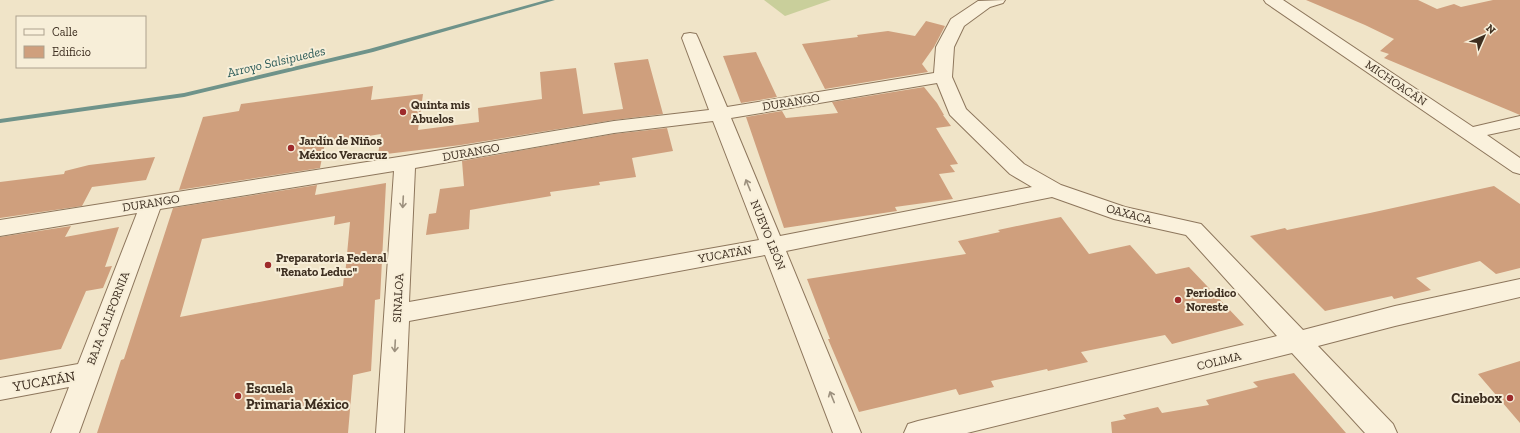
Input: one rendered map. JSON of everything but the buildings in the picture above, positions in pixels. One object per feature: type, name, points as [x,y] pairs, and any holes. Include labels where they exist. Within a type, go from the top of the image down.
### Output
[{"type":"street","name":"OAXACA","points":[[997,0],[984,4],[957,23],[945,47],[943,77],[957,111],[1017,169],[1053,190],[1122,214],[1193,229],[1384,433]]},
{"type":"street","name":"MICHOACÁN","points":[[1272,0],[1520,167]]},
{"type":"street","name":"NUEVO LEÓN","points":[[690,38],[847,433]]},
{"type":"street","name":"DURANGO","points":[[0,228],[405,163],[614,127],[720,114],[943,77]]},
{"type":"street","points":[[1471,133],[1520,122]]},
{"type":"street","name":"SINALOA","points":[[390,433],[405,163]]},
{"type":"street","name":"YUCATÁN","points":[[397,314],[772,246],[1053,190]]},
{"type":"street","name":"BAJA CALIFORNIA","points":[[65,433],[152,203]]},
{"type":"street","name":"COLIMA","points":[[918,433],[1298,342],[1395,316],[1520,288]]},
{"type":"street","name":"YUCATÁN","points":[[0,389],[88,373]]},
{"type":"green space","points":[[764,0],[831,0],[785,16]]},
{"type":"waterway","name":"Arroyo Salsipuedes","points":[[0,121],[184,95],[371,51],[552,0]]},
{"type":"place","name":"Quinta mis Abuelos","points":[[403,112]]},
{"type":"place","name":"Jardín de Niños México Veracruz","points":[[291,148]]},
{"type":"place","name":"Preparatoria Federal \"Renato Leduc\"","points":[[268,265]]},
{"type":"place","name":"Periodico Noreste","points":[[1178,300]]},
{"type":"place","name":"Escuela Primaria México","points":[[238,396]]},
{"type":"place","name":"Cinebox","points":[[1510,398]]}]
